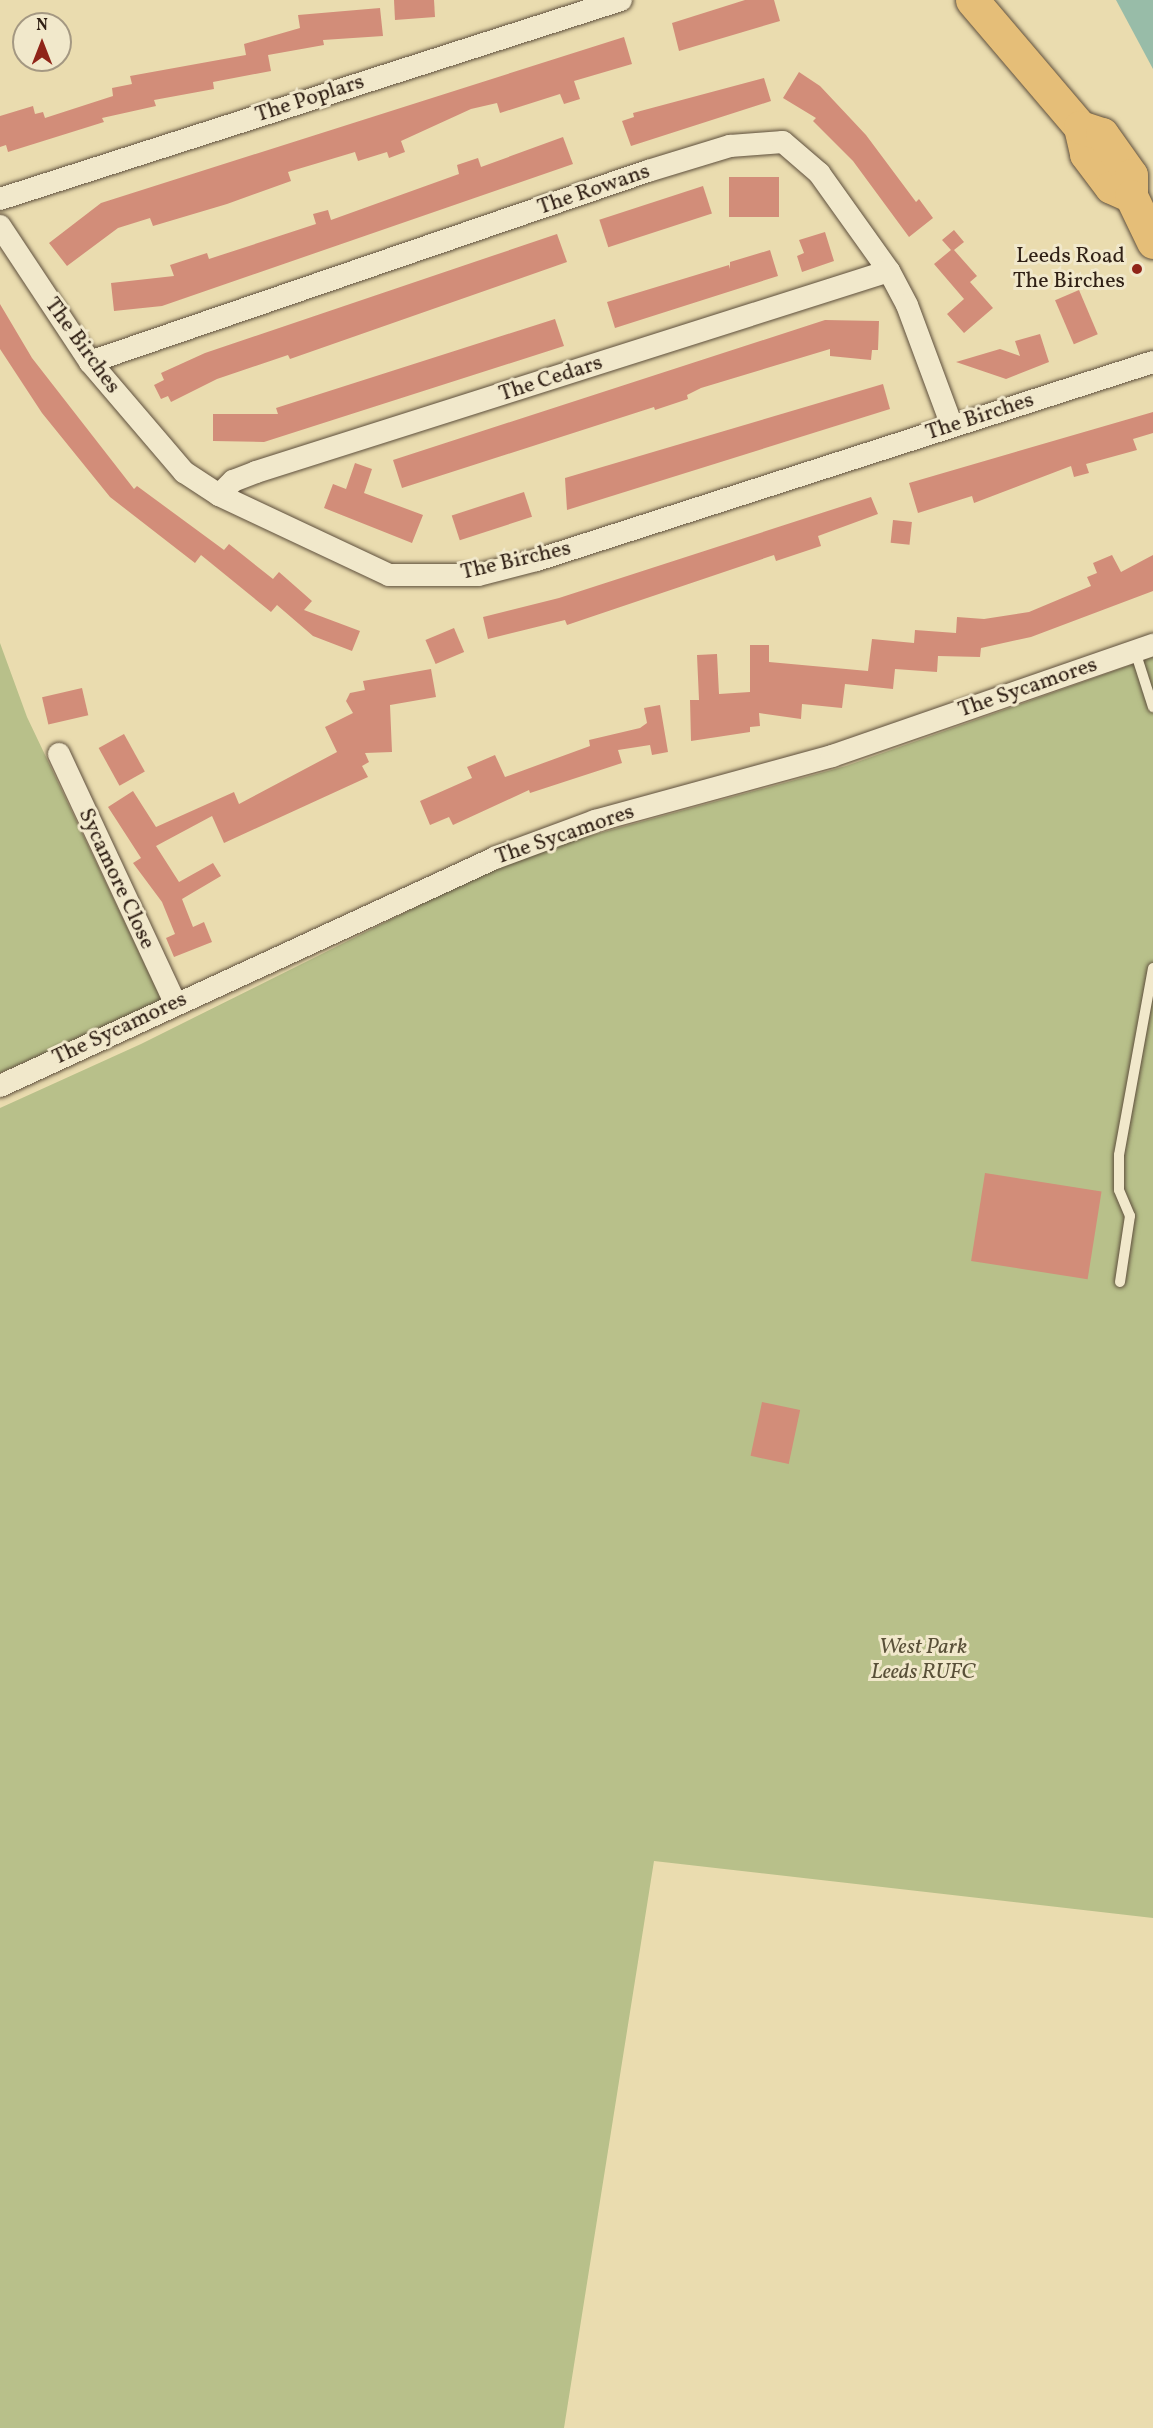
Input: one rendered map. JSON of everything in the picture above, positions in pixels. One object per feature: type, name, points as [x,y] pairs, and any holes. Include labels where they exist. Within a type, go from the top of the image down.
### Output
[{"type":"highway","points":[[972,0],[998,15],[1080,127],[1102,134],[1131,175],[1131,196],[1153,242]]},
{"type":"street","name":"The Poplars","points":[[0,199],[621,0]]},
{"type":"street","name":"The Rowans","points":[[90,362],[648,171],[760,141],[783,142],[798,151],[861,228],[889,271],[907,305],[952,426]]},
{"type":"street","name":"The Birches","points":[[0,226],[90,362],[158,446],[184,472],[219,495],[389,575],[478,575],[537,560],[1153,363]]},
{"type":"street","name":"The Cedars","points":[[219,495],[233,481],[256,472],[889,271]]},
{"type":"street","name":"The Sycamores","points":[[0,1086],[495,858],[595,821],[832,756],[1144,648]]},
{"type":"street","name":"Sycamore Close","points":[[59,754],[176,1003]]},
{"type":"lane","points":[[1144,648],[1153,707]]},
{"type":"lane","points":[[1120,1282],[1130,1216],[1119,1190],[1119,1155],[1153,968]]},
{"type":"green space","points":[[0,643],[27,717],[162,1001],[0,1073]]},
{"type":"green space","name":"West Park Leeds RUFC","points":[[1153,657],[1153,1918],[654,1861],[564,2428],[0,2428],[0,1108],[141,1044],[476,877],[567,842],[846,766]]},
{"type":"shaded area","points":[[1116,0],[1153,0],[1153,69]]},
{"type":"building","points":[[394,0],[434,0],[435,17],[395,20]]},
{"type":"building","points":[[745,0],[774,0],[780,21],[679,51],[672,23]]},
{"type":"building","points":[[380,8],[383,36],[323,40],[324,45],[268,55],[271,71],[213,82],[214,89],[154,100],[156,106],[102,118],[104,122],[8,152],[6,145],[0,147],[0,116],[33,106],[35,114],[43,112],[45,118],[113,96],[112,88],[132,84],[130,76],[246,55],[244,44],[300,28],[298,15]]},
{"type":"building","points":[[624,37],[632,64],[574,81],[580,99],[564,104],[560,94],[500,113],[497,103],[471,109],[401,141],[405,152],[389,158],[387,152],[358,161],[355,152],[288,172],[291,181],[227,204],[153,226],[150,218],[118,228],[67,266],[49,243],[101,203]]},
{"type":"building","points":[[799,72],[820,86],[866,135],[916,202],[919,199],[933,218],[909,237],[853,161],[813,121],[816,118],[783,98]]},
{"type":"building","points":[[764,78],[771,101],[631,146],[622,121],[634,117],[633,113]]},
{"type":"building","points":[[563,137],[573,164],[162,306],[114,311],[111,283],[174,276],[170,265],[207,253],[209,259],[316,224],[313,214],[328,210],[331,220],[459,174],[457,165],[478,158],[481,167]]},
{"type":"building","points":[[729,177],[779,177],[779,217],[729,217]]},
{"type":"building","points":[[703,186],[712,214],[608,247],[599,220]]},
{"type":"building","points":[[954,230],[964,242],[954,250],[977,276],[970,282],[993,308],[964,333],[947,314],[964,299],[934,264],[951,250],[942,240]]},
{"type":"building","points":[[825,232],[834,261],[802,272],[797,256],[804,253],[799,240]]},
{"type":"building","points":[[557,234],[567,262],[290,359],[288,355],[217,379],[171,402],[168,396],[161,399],[154,385],[164,380],[161,373],[205,353]]},
{"type":"building","points":[[770,250],[778,276],[615,328],[607,302],[729,265],[730,269],[730,262]]},
{"type":"building","points":[[1079,290],[1098,334],[1074,344],[1055,300]]},
{"type":"building","points":[[0,304],[32,358],[134,489],[137,486],[224,550],[229,544],[273,579],[279,572],[312,601],[304,610],[360,631],[352,651],[313,636],[277,605],[271,612],[201,555],[195,563],[110,497],[42,413],[0,349]]},
{"type":"building","points":[[555,319],[564,346],[264,442],[213,441],[213,414],[278,414],[276,408]]},
{"type":"building","points":[[825,320],[879,321],[878,350],[872,350],[871,360],[830,356],[830,349],[701,388],[687,395],[688,399],[655,410],[654,407],[402,488],[393,460]]},
{"type":"building","points":[[1040,334],[1049,362],[1006,379],[956,362],[1000,349],[1020,356],[1015,341]]},
{"type":"building","points":[[883,384],[890,409],[567,510],[565,478]]},
{"type":"building","points":[[1153,412],[1153,433],[1133,439],[1137,450],[1086,464],[1089,473],[1074,477],[1071,466],[974,503],[972,496],[918,513],[909,483]]},
{"type":"building","points":[[355,463],[372,469],[364,493],[423,515],[412,543],[324,508],[333,484],[346,489]]},
{"type":"building","points":[[524,492],[532,517],[460,540],[452,515]]},
{"type":"building","points":[[871,497],[878,514],[818,536],[821,546],[776,561],[774,555],[567,625],[565,620],[488,639],[483,617],[559,598]]},
{"type":"building","points":[[893,520],[912,522],[909,545],[891,543]]},
{"type":"building","points":[[1112,555],[1121,572],[1153,555],[1153,591],[1031,637],[981,648],[980,657],[938,656],[937,672],[895,669],[893,689],[845,684],[842,708],[802,704],[801,719],[759,713],[760,726],[750,727],[750,732],[691,741],[690,700],[699,700],[697,655],[717,654],[719,694],[750,692],[750,645],[769,645],[769,662],[868,671],[872,639],[914,643],[915,630],[956,633],[957,617],[984,619],[1029,612],[1091,586],[1087,577],[1097,573],[1093,563]]},
{"type":"building","points":[[454,628],[464,652],[436,664],[425,640]]},
{"type":"building","points":[[431,669],[436,697],[390,705],[392,752],[365,753],[369,762],[362,766],[368,777],[224,843],[212,816],[156,846],[179,882],[213,863],[221,876],[182,899],[193,927],[204,922],[212,942],[174,957],[166,938],[175,934],[162,902],[133,863],[141,858],[108,807],[133,791],[156,827],[234,792],[239,804],[337,752],[325,727],[353,713],[346,701],[350,693],[365,690],[363,681]]},
{"type":"building","points":[[82,688],[88,715],[48,725],[42,697]]},
{"type":"building","points":[[660,705],[668,752],[652,755],[650,745],[618,750],[622,763],[530,793],[529,790],[453,825],[449,817],[430,825],[420,801],[472,778],[467,767],[495,755],[505,777],[590,746],[589,740],[640,728],[647,723],[644,708]]},
{"type":"building","points":[[124,734],[145,772],[119,786],[99,748]]},
{"type":"building","points":[[985,1173],[1102,1191],[1088,1279],[971,1261]]},
{"type":"building","points":[[762,1402],[800,1410],[789,1464],[751,1456]]},
{"type":"place","name":"Leeds Road The Birches","points":[[1137,269]]}]
